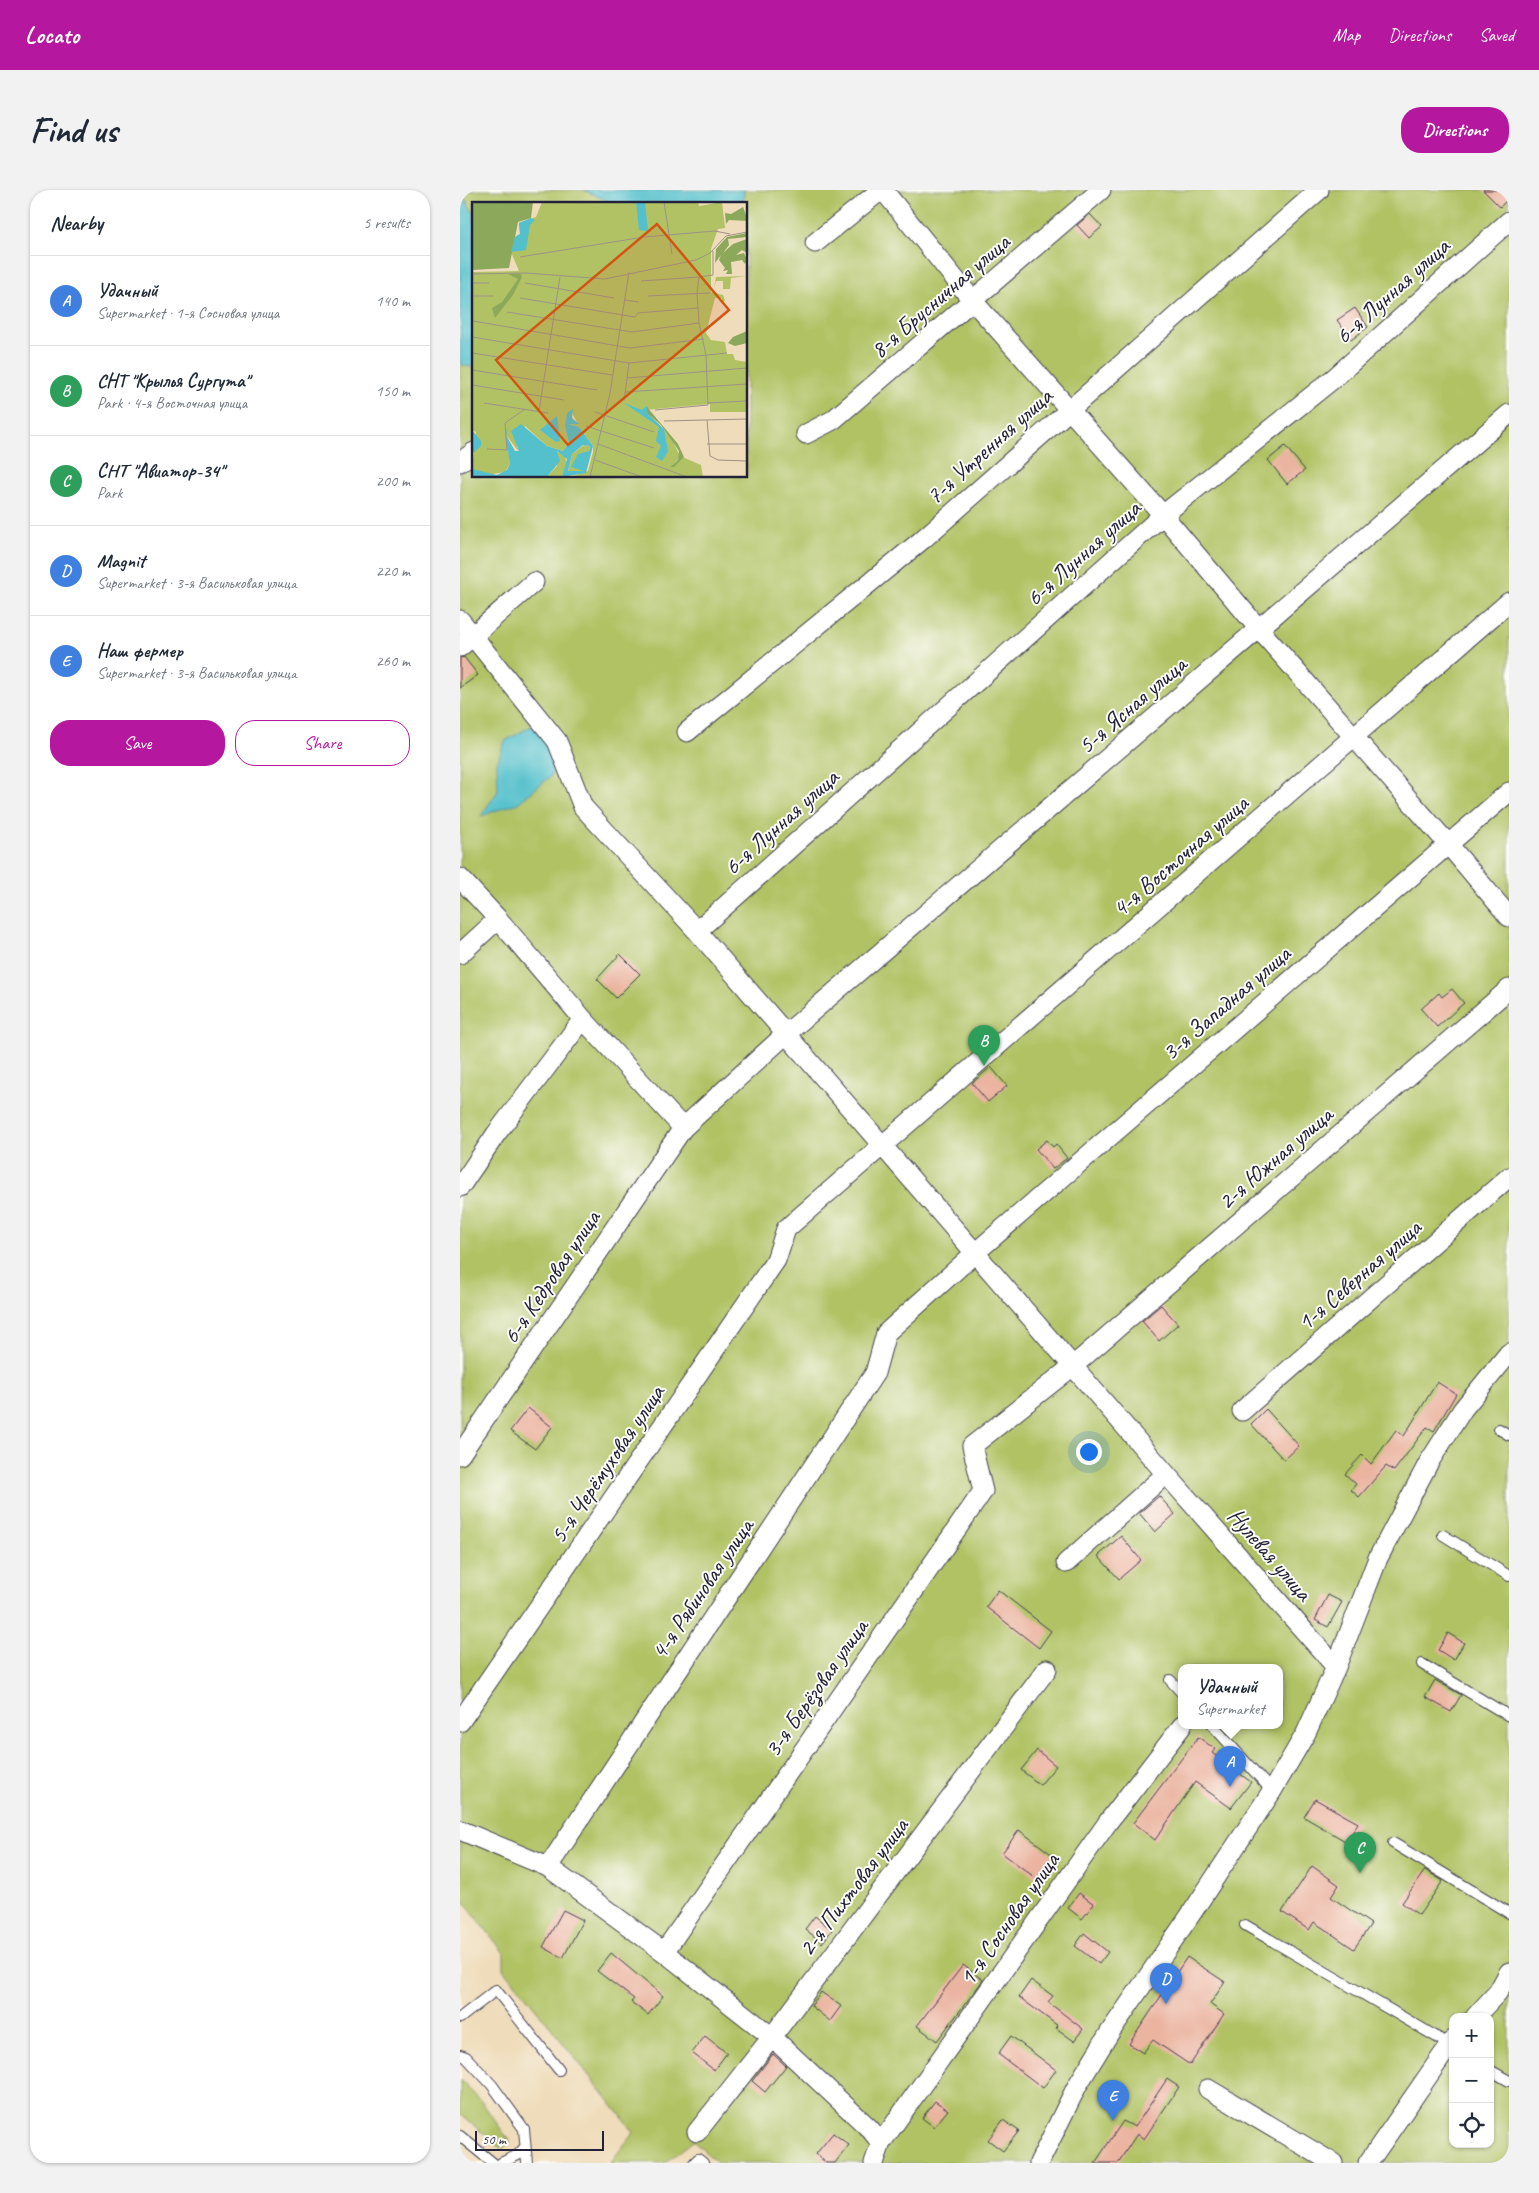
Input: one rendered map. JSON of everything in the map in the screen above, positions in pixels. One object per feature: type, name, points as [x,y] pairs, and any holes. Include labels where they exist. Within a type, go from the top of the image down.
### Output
[{"type":"street","points":[[815,243],[882,190],[973,301],[1163,515],[1259,629],[1355,736],[1509,917]]},
{"type":"street","name":"8-я Брусничная улица","points":[[806,434],[833,420],[1101,190]]},
{"type":"street","name":"7-я Утренняя улица","points":[[687,732],[922,540],[1319,190]]},
{"type":"street","name":"6-я Лунная улица","points":[[697,930],[1163,515],[1333,379],[1509,220]]},
{"type":"street","name":"5-я Ясная улица","points":[[683,1128],[787,1033],[1509,414]]},
{"type":"street","points":[[460,462],[472,453]]},
{"type":"street","points":[[467,642],[534,582]]},
{"type":"street","name":"4-я Восточная улица","points":[[786,1229],[1509,602]]},
{"type":"street","name":"Нулевая улица","points":[[460,620],[467,642],[557,741],[583,807],[697,930],[787,1033],[882,1147],[976,1252],[1166,1474],[1336,1667]]},
{"type":"street","name":"3-я Западная улица","points":[[886,1333],[976,1252],[1509,792]]},
{"type":"street","points":[[460,878],[583,1020],[683,1128]]},
{"type":"street","points":[[460,954],[498,920]]},
{"type":"street","name":"2-я Южная улица","points":[[972,1446],[1073,1366],[1509,988]]},
{"type":"street","points":[[460,1188],[496,1134],[583,1020]]},
{"type":"street","name":"6-я Кедровая улица","points":[[460,1455],[683,1128]]},
{"type":"street","name":"1-я Северная улица","points":[[1242,1411],[1509,1178]]},
{"type":"street","name":"5-я Черёмуховая улица","points":[[460,1722],[776,1260],[786,1229]]},
{"type":"street","name":"4-я Рябиновая улица","points":[[548,1867],[875,1373],[886,1333]]},
{"type":"street","points":[[1039,2163],[1077,2086],[1110,2032],[1272,1791],[1306,1734],[1336,1667],[1378,1558],[1429,1462],[1463,1408],[1509,1353]]},
{"type":"street","name":"3-я Берёзовая улица","points":[[664,1952],[983,1491],[972,1446]]},
{"type":"street","points":[[1066,1563],[1166,1474]]},
{"type":"street","name":"2-я Пихтовая улица","points":[[697,2132],[772,2037],[1047,1668]]},
{"type":"street","name":"1-я Сосновая улица","points":[[874,2163],[881,2143],[1108,1822],[1180,1729]]},
{"type":"street","points":[[460,1830],[548,1867],[664,1952],[772,2037],[870,2129],[881,2143]]},
{"type":"street","points":[[1479,2013],[1498,1992],[1509,1972]]},
{"type":"street","points":[[1368,2163],[1449,2047]]},
{"type":"street","points":[[1208,2089],[1333,2163]]},
{"type":"lane","points":[[1499,1429],[1509,1435]]},
{"type":"lane","points":[[1442,1535],[1509,1576]]},
{"type":"lane","points":[[1422,1664],[1509,1716]]},
{"type":"lane","points":[[1170,1680],[1178,1689]]},
{"type":"lane","points":[[1216,1729],[1272,1791]]},
{"type":"lane","points":[[1394,1843],[1509,1914]]},
{"type":"lane","points":[[1245,1925],[1449,2043]]},
{"type":"lane","points":[[460,2018],[496,1990],[559,2070]]},
{"type":"lane","points":[[460,2055],[466,2057],[498,2092],[524,2129],[527,2163]]},
{"type":"lane","points":[[1494,2072],[1509,2081]]},
{"type":"lane","points":[[460,2136],[494,2163]]},
{"type":"lane","points":[[501,2163],[518,2155],[525,2146]]},
{"type":"lane","points":[[694,2163],[698,2159],[702,2163]]},
{"type":"green space","points":[[460,190],[584,190],[610,202],[472,202],[472,211]]},
{"type":"green space","points":[[744,190],[1509,190],[1509,2163],[718,2163],[693,2141],[665,2163],[610,2163],[634,2132],[504,1969],[504,1953],[460,1896],[460,364],[472,367],[472,478],[748,478],[748,202],[743,202]]},
{"type":"green space","points":[[460,2080],[481,2101],[510,2142],[502,2149],[460,2114]]},
{"type":"water","points":[[584,190],[744,190],[743,202],[610,202]]},
{"type":"water","points":[[460,192],[472,211],[472,367],[460,364]]},
{"type":"water","points":[[533,725],[556,759],[551,776],[518,803],[481,816],[498,791],[497,763],[505,741]]},
{"type":"building","points":[[1483,190],[1509,190],[1509,198],[1500,207]]},
{"type":"building","points":[[1090,214],[1102,227],[1089,238],[1077,225]]},
{"type":"building","points":[[1355,308],[1368,327],[1351,340],[1337,320]]},
{"type":"building","points":[[1285,446],[1305,470],[1287,484],[1268,460]]},
{"type":"building","points":[[464,657],[478,675],[460,688],[460,658]]},
{"type":"building","points":[[620,954],[640,974],[616,998],[597,979]]},
{"type":"building","points":[[1452,989],[1464,1003],[1437,1027],[1421,1009],[1439,993],[1442,997]]},
{"type":"building","points":[[991,1067],[1007,1086],[988,1102],[972,1083]]},
{"type":"building","points":[[1047,1140],[1053,1147],[1056,1144],[1067,1158],[1053,1169],[1036,1149]]},
{"type":"building","points":[[1161,1305],[1178,1324],[1159,1341],[1142,1321]]},
{"type":"building","points":[[1437,1382],[1456,1394],[1434,1431],[1427,1427],[1394,1471],[1386,1466],[1359,1497],[1351,1490],[1356,1484],[1345,1474],[1362,1455],[1371,1464],[1396,1430],[1404,1436]]},
{"type":"building","points":[[528,1408],[552,1427],[535,1449],[510,1431]]},
{"type":"building","points":[[1266,1409],[1299,1446],[1284,1460],[1251,1424]]},
{"type":"building","points":[[1159,1496],[1175,1514],[1155,1532],[1139,1513]]},
{"type":"building","points":[[1121,1536],[1141,1560],[1119,1579],[1098,1556]]},
{"type":"building","points":[[998,1590],[1051,1631],[1039,1648],[986,1607]]},
{"type":"building","points":[[1328,1595],[1342,1602],[1328,1627],[1315,1620]]},
{"type":"building","points":[[1448,1633],[1464,1643],[1454,1660],[1438,1650]]},
{"type":"building","points":[[1435,1680],[1461,1695],[1451,1712],[1425,1697]]},
{"type":"building","points":[[1198,1737],[1215,1749],[1212,1753],[1251,1782],[1231,1808],[1195,1782],[1155,1840],[1133,1823]]},
{"type":"building","points":[[1037,1750],[1056,1766],[1040,1785],[1021,1770]]},
{"type":"building","points":[[1315,1799],[1358,1823],[1347,1842],[1304,1817]]},
{"type":"building","points":[[1019,1830],[1054,1856],[1037,1879],[1002,1853]]},
{"type":"building","points":[[1312,1866],[1339,1885],[1331,1897],[1371,1924],[1354,1949],[1314,1922],[1309,1930],[1282,1912]]},
{"type":"building","points":[[1425,1870],[1443,1881],[1419,1915],[1402,1903]]},
{"type":"building","points":[[1079,1893],[1094,1904],[1082,1919],[1068,1908]]},
{"type":"building","points":[[563,1910],[583,1920],[563,1958],[543,1947]]},
{"type":"building","points":[[815,1916],[832,1930],[822,1943],[805,1929]]},
{"type":"building","points":[[1084,1933],[1108,1952],[1099,1964],[1075,1946]]},
{"type":"building","points":[[611,1953],[663,1996],[648,2015],[631,2002],[634,1999],[597,1971]]},
{"type":"building","points":[[1187,1957],[1225,1982],[1210,2004],[1224,2014],[1190,2065],[1153,2040],[1143,2053],[1129,2044]]},
{"type":"building","points":[[963,1965],[983,1980],[937,2041],[917,2026]]},
{"type":"building","points":[[1031,1980],[1053,1996],[1048,2002],[1083,2029],[1074,2041],[1056,2028],[1058,2026],[1019,1997]]},
{"type":"building","points":[[821,1992],[841,2006],[830,2021],[811,2006]]},
{"type":"building","points":[[705,2036],[727,2053],[714,2070],[692,2053]]},
{"type":"building","points":[[1011,2036],[1056,2070],[1043,2088],[998,2054]]},
{"type":"building","points":[[773,2054],[786,2066],[765,2092],[752,2081]]},
{"type":"building","points":[[1167,2079],[1179,2087],[1144,2139],[1137,2134],[1118,2163],[1095,2163],[1123,2121],[1135,2127]]},
{"type":"building","points":[[935,2101],[948,2110],[934,2127],[922,2118]]},
{"type":"building","points":[[1003,2120],[1019,2131],[1003,2151],[988,2140]]},
{"type":"building","points":[[833,2133],[849,2145],[835,2163],[826,2163],[816,2154]]},
{"type":"place","name":"CНТ \"Крылья Сургута\"","points":[[984,1066]]},
{"type":"place","name":"Удачный","points":[[1230,1787]]},
{"type":"place","name":"СНТ \"Авиатор-34\"","points":[[1360,1873]]},
{"type":"place","name":"Magnit","points":[[1166,2004]]},
{"type":"place","name":"Наш фермер","points":[[1113,2121]]}]
